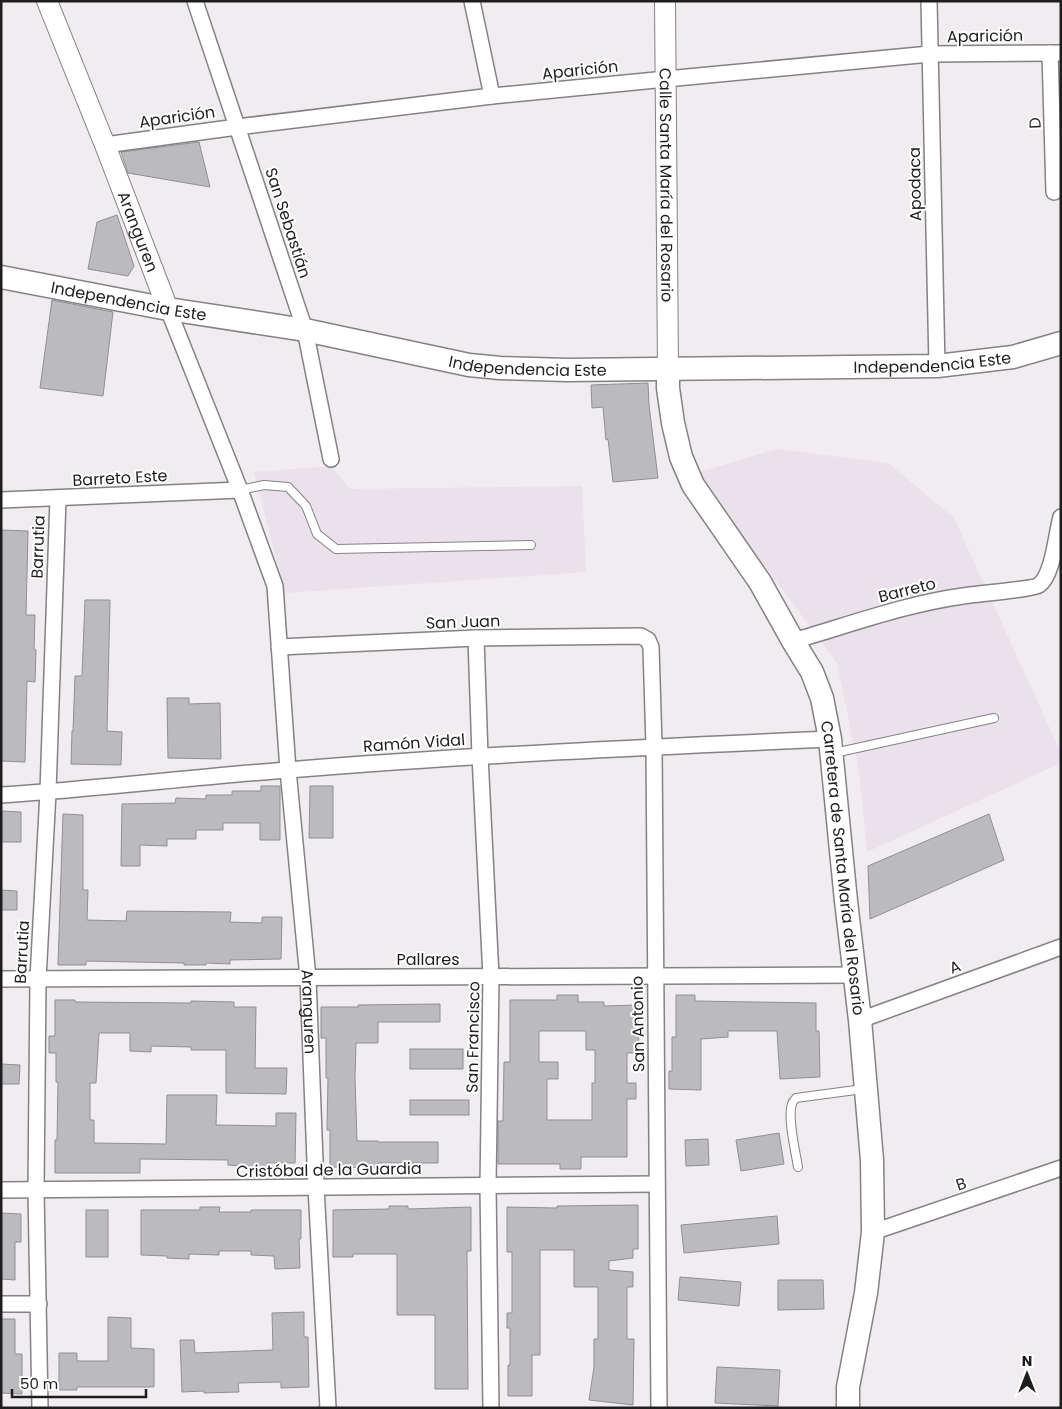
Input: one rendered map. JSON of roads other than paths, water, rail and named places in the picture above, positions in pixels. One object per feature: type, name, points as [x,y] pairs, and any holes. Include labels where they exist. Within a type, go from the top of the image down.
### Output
[{"type":"main road","name":"Independencia Este","points":[[1,277],[168,309],[305,330],[469,365],[500,368],[567,370],[937,366],[1014,357],[1061,343]]},
{"type":"main road","name":"Carretera de Santa María del Rosario","points":[[668,368],[668,388],[676,438],[693,485],[760,582],[812,672],[822,698],[831,746],[860,1020],[872,1160],[873,1232],[866,1293],[848,1387],[848,1408]]},
{"type":"street","name":"Aranguren","points":[[47,1],[240,490],[274,586],[288,770],[308,978],[316,1187],[328,1408]]},
{"type":"street","name":"San Sebastián","points":[[196,1],[305,330],[331,459]]},
{"type":"street","points":[[472,1],[492,96]]},
{"type":"street","name":"Calle Santa María del Rosario","points":[[665,1],[668,368]]},
{"type":"street","name":"Apodaca","points":[[928,1],[937,366]]},
{"type":"street","name":"Aparición","points":[[105,145],[237,126],[492,96],[666,79],[930,54],[1055,53]]},
{"type":"street","name":"D","points":[[1054,192],[1055,53]]},
{"type":"street","name":"Barreto Este","points":[[1,500],[240,490]]},
{"type":"street","name":"Barrutia","points":[[40,1408],[36,1190],[38,979],[48,792],[58,498]]},
{"type":"street","name":"Barreto","points":[[793,641],[930,600],[1034,588],[1044,580],[1049,572],[1061,517]]},
{"type":"street","name":"San Juan","points":[[279,647],[476,638],[641,636],[648,640]]},
{"type":"street","name":"San Francisco","points":[[476,638],[491,977],[488,1186],[491,1408]]},
{"type":"street","name":"San Antonio","points":[[648,640],[651,647],[654,746],[659,1408]]},
{"type":"street","name":"Ramón Vidal","points":[[1,795],[288,770],[480,756],[654,746],[831,746]]},
{"type":"street","name":"A","points":[[860,1020],[1061,947]]},
{"type":"street","name":"Pallares","points":[[1,979],[855,975]]},
{"type":"street","name":"B","points":[[873,1232],[1061,1168]]},
{"type":"street","name":"Cristóbal de la Guardia","points":[[1,1190],[657,1184]]},
{"type":"street","points":[[1,1304],[39,1304]]},
{"type":"lane","points":[[240,490],[264,484],[288,487],[306,506],[317,534],[336,549],[531,545]]},
{"type":"lane","points":[[831,746],[994,718]]},
{"type":"lane","points":[[798,1168],[792,1134],[791,1112],[792,1104],[796,1098],[865,1089]]}]
